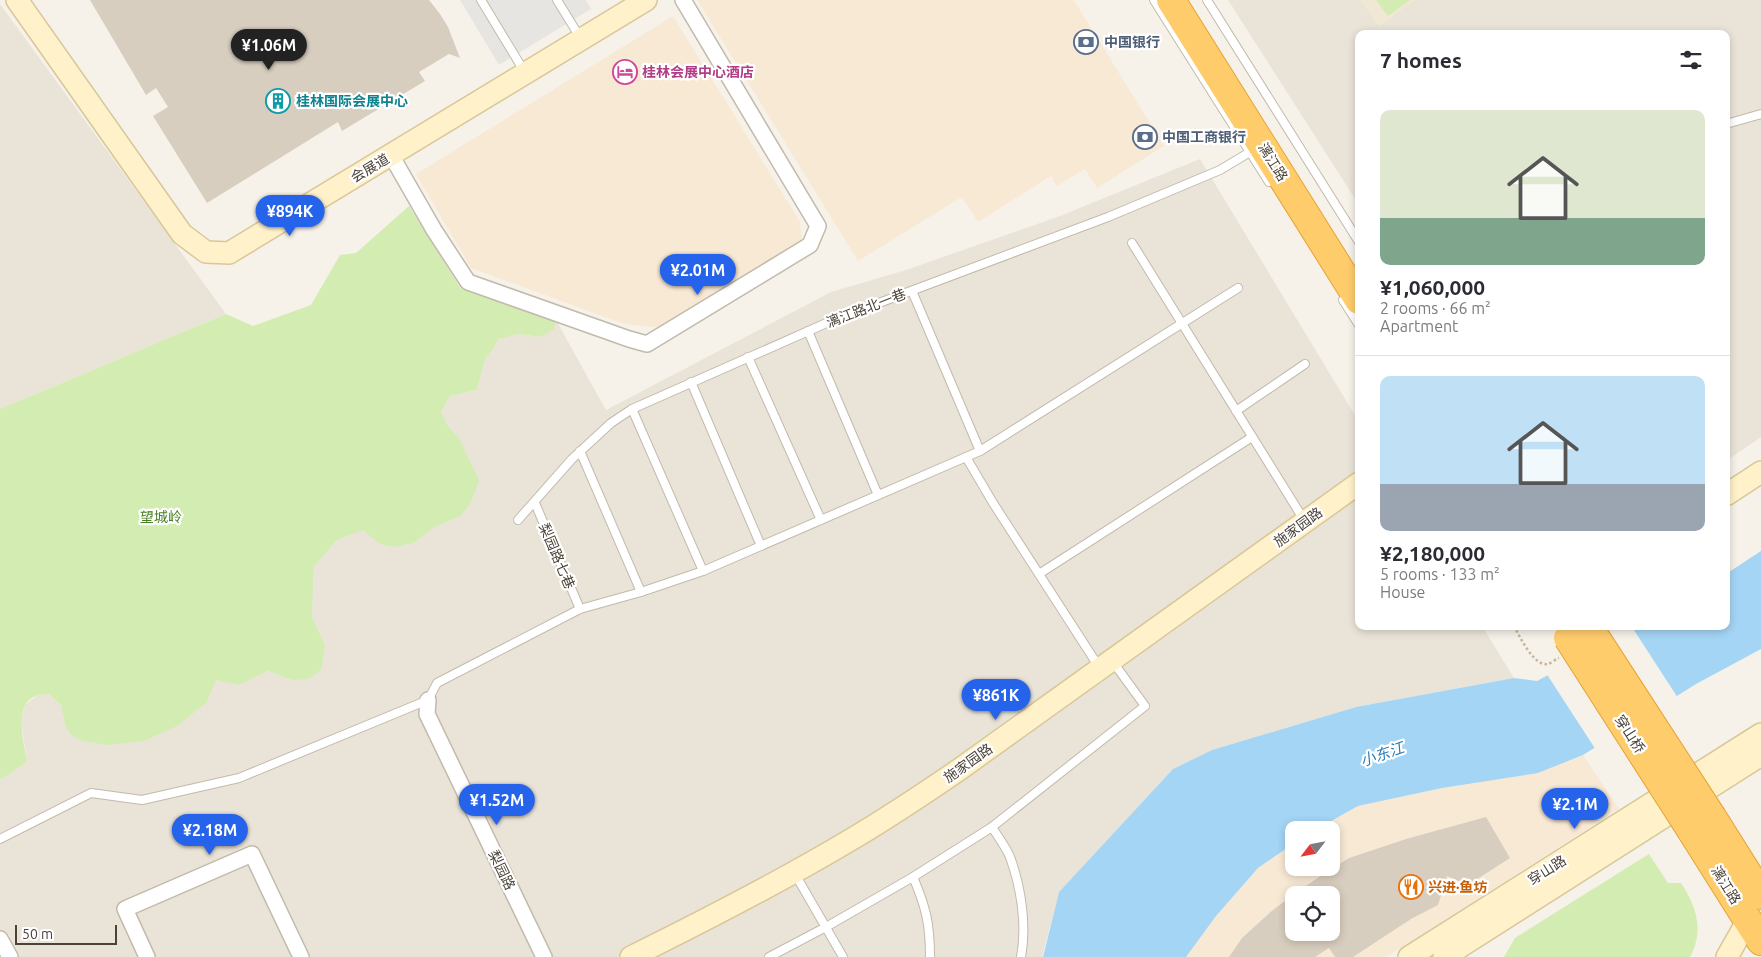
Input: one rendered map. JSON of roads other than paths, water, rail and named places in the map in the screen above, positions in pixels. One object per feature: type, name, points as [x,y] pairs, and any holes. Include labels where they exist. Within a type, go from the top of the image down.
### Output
[{"type":"highway","name":"漓江路","points":[[1191,0],[1355,261]]},
{"type":"highway","name":"漓江路","points":[[1159,1],[1348,296]]},
{"type":"highway","name":"穿山桥","points":[[1573,630],[1702,823]]},
{"type":"highway","name":"漓江路","points":[[1702,823],[1753,905],[1761,940]]},
{"type":"street","name":"会展道","points":[[17,0],[182,234],[206,252],[229,253],[646,0]]},
{"type":"street","points":[[391,155],[434,230],[468,282],[629,340],[647,344],[810,245],[818,226],[683,0]]},
{"type":"street","points":[[1730,492],[1761,472]]},
{"type":"street","name":"施家园路","points":[[631,957],[741,902],[853,838],[938,784],[1355,486]]},
{"type":"street","name":"梨园路","points":[[428,700],[427,714],[544,957]]},
{"type":"street","name":"穿山路","points":[[1441,951],[1761,734]]},
{"type":"street","name":"穿山路","points":[[1409,957],[1441,951],[1761,755]]},
{"type":"street","points":[[147,957],[125,909],[252,854],[301,957]]},
{"type":"street","points":[[1727,957],[1744,927],[1753,905]]},
{"type":"street","points":[[0,939],[10,957]]},
{"type":"lane","points":[[481,0],[525,73]]},
{"type":"lane","points":[[557,0],[581,39]]},
{"type":"lane","points":[[1207,0],[1355,236]]},
{"type":"lane","points":[[1159,1],[1276,193]]},
{"type":"lane","points":[[1730,123],[1761,114]]},
{"type":"lane","name":"漓江路北一巷","points":[[518,520],[580,450],[611,423],[632,409],[808,331],[1108,217],[1220,170],[1250,152]]},
{"type":"lane","points":[[1132,243],[1306,522]]},
{"type":"lane","points":[[0,839],[91,793],[142,800],[239,778],[428,700],[437,683],[580,608],[641,592],[703,571],[980,451],[1238,288]]},
{"type":"lane","points":[[912,291],[980,451]]},
{"type":"lane","points":[[1348,296],[1355,314]]},
{"type":"lane","points":[[808,331],[878,496]]},
{"type":"lane","points":[[748,357],[821,520]]},
{"type":"lane","points":[[1236,411],[1305,364]]},
{"type":"lane","points":[[690,382],[761,546]]},
{"type":"lane","points":[[632,409],[703,571]]},
{"type":"lane","points":[[1039,574],[1252,437]]},
{"type":"lane","points":[[580,450],[641,592]]},
{"type":"lane","points":[[769,957],[826,927],[992,828],[1145,706],[1106,665],[1039,574],[966,457]]},
{"type":"lane","name":"梨园路七巷","points":[[534,502],[580,608]]},
{"type":"lane","points":[[992,828],[1010,856],[1018,887],[1023,922],[1021,957]]},
{"type":"lane","points":[[794,872],[843,957]]},
{"type":"lane","points":[[912,877],[923,901],[930,930],[930,957]]},
{"type":"water","name":"小东江","points":[[1761,551],[1761,649],[1696,684],[1583,755],[1538,773],[1442,788],[1358,806],[1331,821],[1285,821],[1285,849],[1258,868],[1216,916],[1186,957],[1043,957],[1059,892],[1173,769],[1212,750],[1356,707],[1514,678],[1537,681],[1632,630],[1730,630],[1730,571]]},
{"type":"place","name":"中国银行","points":[[1086,42]]},
{"type":"place","name":"桂林会展中心酒店","points":[[625,72]]},
{"type":"place","name":"桂林国际会展中心","points":[[278,101]]},
{"type":"place","name":"中国工商银行","points":[[1145,137]]},
{"type":"place","name":"兴进·鱼坊","points":[[1411,887]]},
{"type":"park label","name":"望城岭","points":[[161,517]]}]
